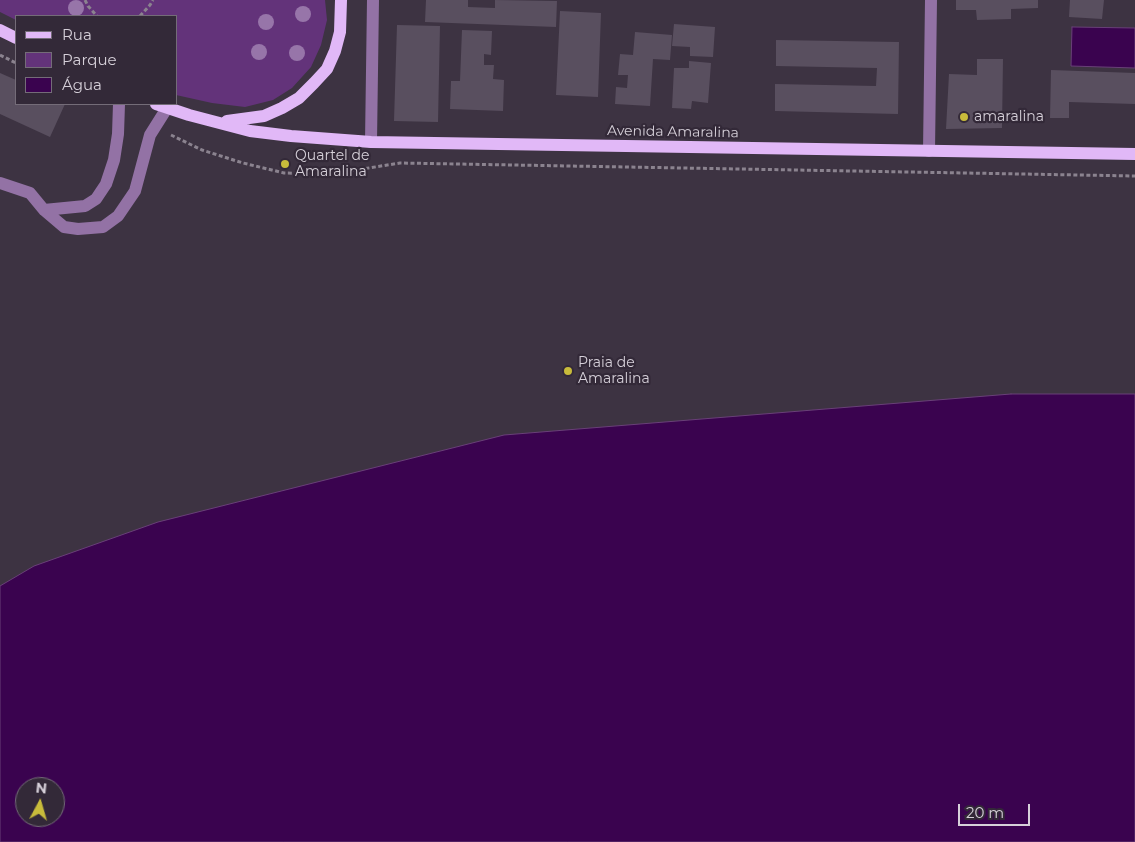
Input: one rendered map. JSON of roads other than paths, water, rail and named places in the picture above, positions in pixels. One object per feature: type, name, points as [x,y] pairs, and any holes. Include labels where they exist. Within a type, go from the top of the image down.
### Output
[{"type":"main road","points":[[212,122],[264,116],[299,98],[327,69],[335,51],[340,32],[341,0]]},
{"type":"main road","points":[[0,30],[15,38]]},
{"type":"main road","name":"Avenida Amaralina","points":[[162,106],[212,122],[250,130],[291,136],[371,142],[1135,154]]},
{"type":"street","points":[[371,142],[374,0]]},
{"type":"street","points":[[928,151],[931,0]]},
{"type":"street","points":[[44,210],[85,206],[96,199],[106,184],[114,160],[118,134],[118,105]]},
{"type":"street","points":[[0,183],[30,193],[44,210],[64,227],[103,227],[122,211],[135,191],[150,135],[162,106]]},
{"type":"water","points":[[1072,27],[1135,28],[1135,68],[1071,66]]},
{"type":"water","points":[[1011,394],[1135,394],[1135,842],[0,842],[0,586],[34,566],[158,522],[504,435]]},
{"type":"place","name":"amaralina","points":[[964,117]]},
{"type":"place","name":"Quartel de Amaralina","points":[[285,164]]},
{"type":"place","name":"Praia de Amaralina","points":[[568,371]]}]
